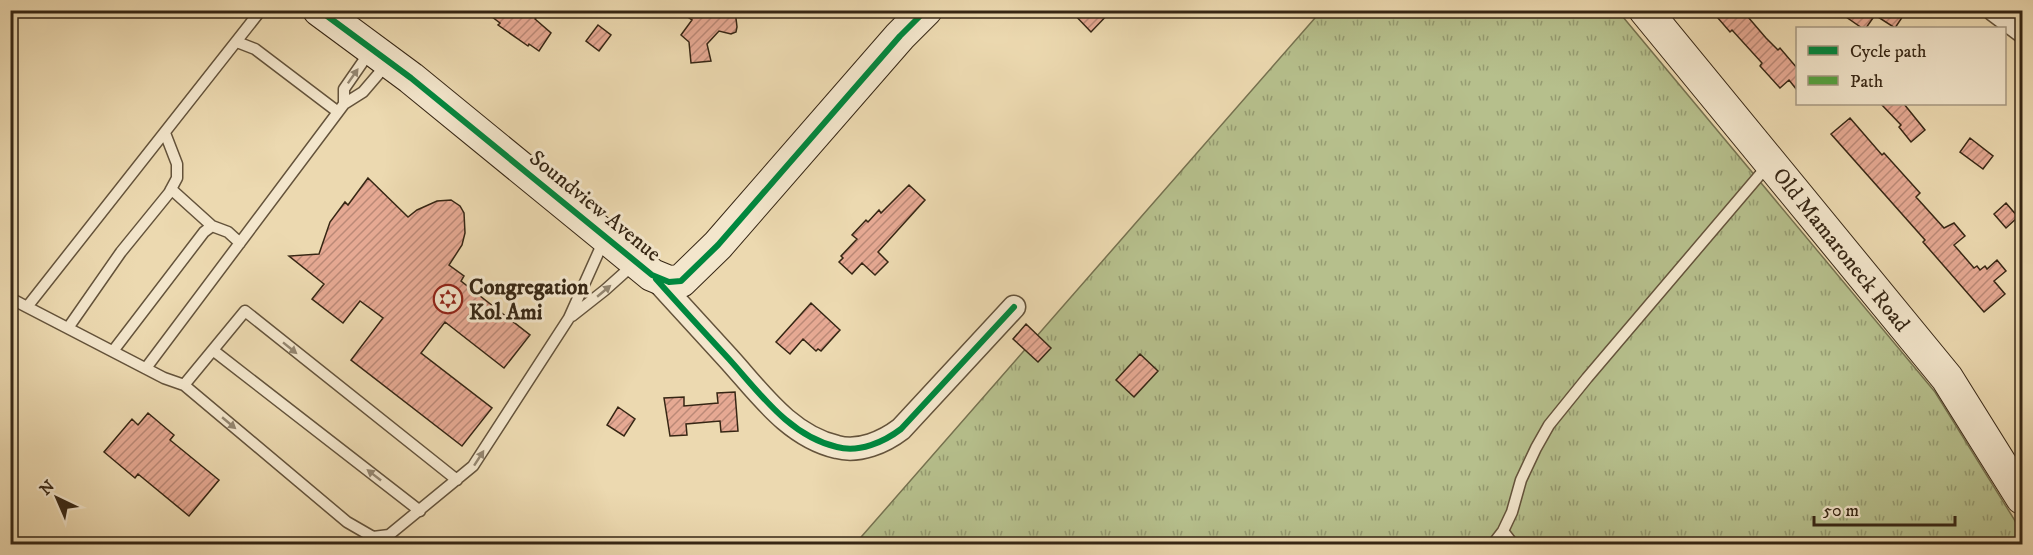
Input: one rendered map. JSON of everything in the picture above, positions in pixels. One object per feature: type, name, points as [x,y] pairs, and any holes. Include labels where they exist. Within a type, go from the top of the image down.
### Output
[{"type":"street","name":"Soundview Avenue","points":[[319,10],[380,56],[644,268],[669,282],[681,281],[718,245],[900,36],[926,10]]},
{"type":"street","name":"Old Mamaroneck Road","points":[[1645,10],[1947,378],[2022,498]]},
{"type":"street","points":[[1994,10],[2022,31]]},
{"type":"street","points":[[644,268],[777,412],[801,432],[837,448],[876,444],[890,438],[1014,308]]},
{"type":"lane","points":[[27,307],[261,10]]},
{"type":"lane","points":[[237,42],[255,49],[341,108]]},
{"type":"lane","points":[[341,108],[344,88],[380,56]]},
{"type":"lane","points":[[146,368],[341,108],[363,92],[380,56]]},
{"type":"lane","points":[[68,328],[121,252],[171,189],[177,178],[178,171],[165,133]]},
{"type":"lane","points":[[1493,544],[1503,531],[1512,512],[1521,480],[1549,425],[1771,162]]},
{"type":"lane","points":[[171,189],[212,226],[228,231],[240,243]]},
{"type":"lane","points":[[112,351],[204,232],[212,226]]},
{"type":"lane","points":[[10,298],[184,385],[347,522],[373,537],[389,535],[473,466],[569,318],[605,237]]},
{"type":"lane","points":[[569,318],[605,290],[644,268]]},
{"type":"lane","points":[[184,385],[245,311],[457,480]]},
{"type":"lane","points":[[214,351],[420,510]]},
{"type":"lane","points":[[1503,531],[1513,544]]},
{"type":"green space","points":[[1322,10],[1618,11],[1935,392],[2022,532],[2022,544],[855,544]]},
{"type":"building","points":[[483,10],[542,10],[535,19],[551,33],[539,51],[498,25],[500,23]]},
{"type":"building","points":[[697,10],[735,10],[737,27],[736,32],[731,34],[719,31],[707,44],[711,61],[691,63],[689,42],[681,35],[692,20],[689,18]]},
{"type":"building","points":[[1070,10],[1112,10],[1091,32]]},
{"type":"building","points":[[1711,10],[1742,10],[1766,38],[1778,50],[1780,48],[1796,67],[1796,89],[1789,80],[1780,88],[1760,66],[1762,63],[1732,30],[1730,32]]},
{"type":"building","points":[[1836,10],[1907,10],[1896,27],[1875,15],[1867,27],[1861,27]]},
{"type":"building","points":[[598,25],[611,35],[599,51],[586,41]]},
{"type":"building","points":[[1882,105],[1905,105],[1925,130],[1911,142],[1899,127],[1901,125]]},
{"type":"building","points":[[1850,118],[1882,155],[1884,153],[1920,193],[1916,197],[1944,228],[1954,223],[1965,236],[1954,245],[1974,268],[1977,266],[1980,270],[1985,266],[1987,269],[1997,260],[2006,271],[1994,281],[2005,294],[1984,312],[1923,242],[1925,240],[1831,134]]},
{"type":"building","points":[[1970,138],[1993,156],[1983,169],[1960,152]]},
{"type":"building","points":[[368,178],[408,217],[437,201],[451,200],[460,206],[464,213],[465,233],[462,245],[449,265],[464,276],[461,281],[530,335],[504,368],[445,322],[421,353],[492,408],[462,446],[351,360],[383,318],[360,301],[343,323],[312,299],[324,284],[289,256],[319,254],[330,222],[345,202],[348,205]]},
{"type":"building","points":[[909,185],[925,200],[878,252],[888,262],[875,275],[862,263],[852,274],[839,262],[843,258],[841,256],[857,239],[852,235],[879,210],[881,213]]},
{"type":"building","points":[[2006,203],[2018,217],[2006,228],[1994,214]]},
{"type":"building","points":[[811,303],[840,330],[821,351],[818,349],[816,351],[803,339],[790,354],[776,342]]},
{"type":"building","points":[[1026,324],[1051,348],[1038,362],[1013,339]]},
{"type":"building","points":[[1140,354],[1158,371],[1134,397],[1116,380]]},
{"type":"building","points":[[735,392],[738,431],[721,432],[720,421],[686,424],[687,435],[670,436],[664,398],[684,397],[684,406],[718,403],[717,393]]},
{"type":"building","points":[[618,407],[635,419],[624,436],[607,425]]},
{"type":"building","points":[[148,413],[174,435],[170,440],[219,480],[189,516],[138,474],[135,478],[104,452],[132,419],[138,425]]},
{"type":"cycle path","points":[[319,10],[411,78],[652,275],[669,282],[681,281],[718,245],[900,36],[926,10]]},
{"type":"cycle path","points":[[656,279],[776,411],[804,433],[820,441],[837,447],[854,449],[871,445],[901,429],[1014,307]]},
{"type":"place","name":"Congregation Kol Ami","points":[[448,299]]}]
